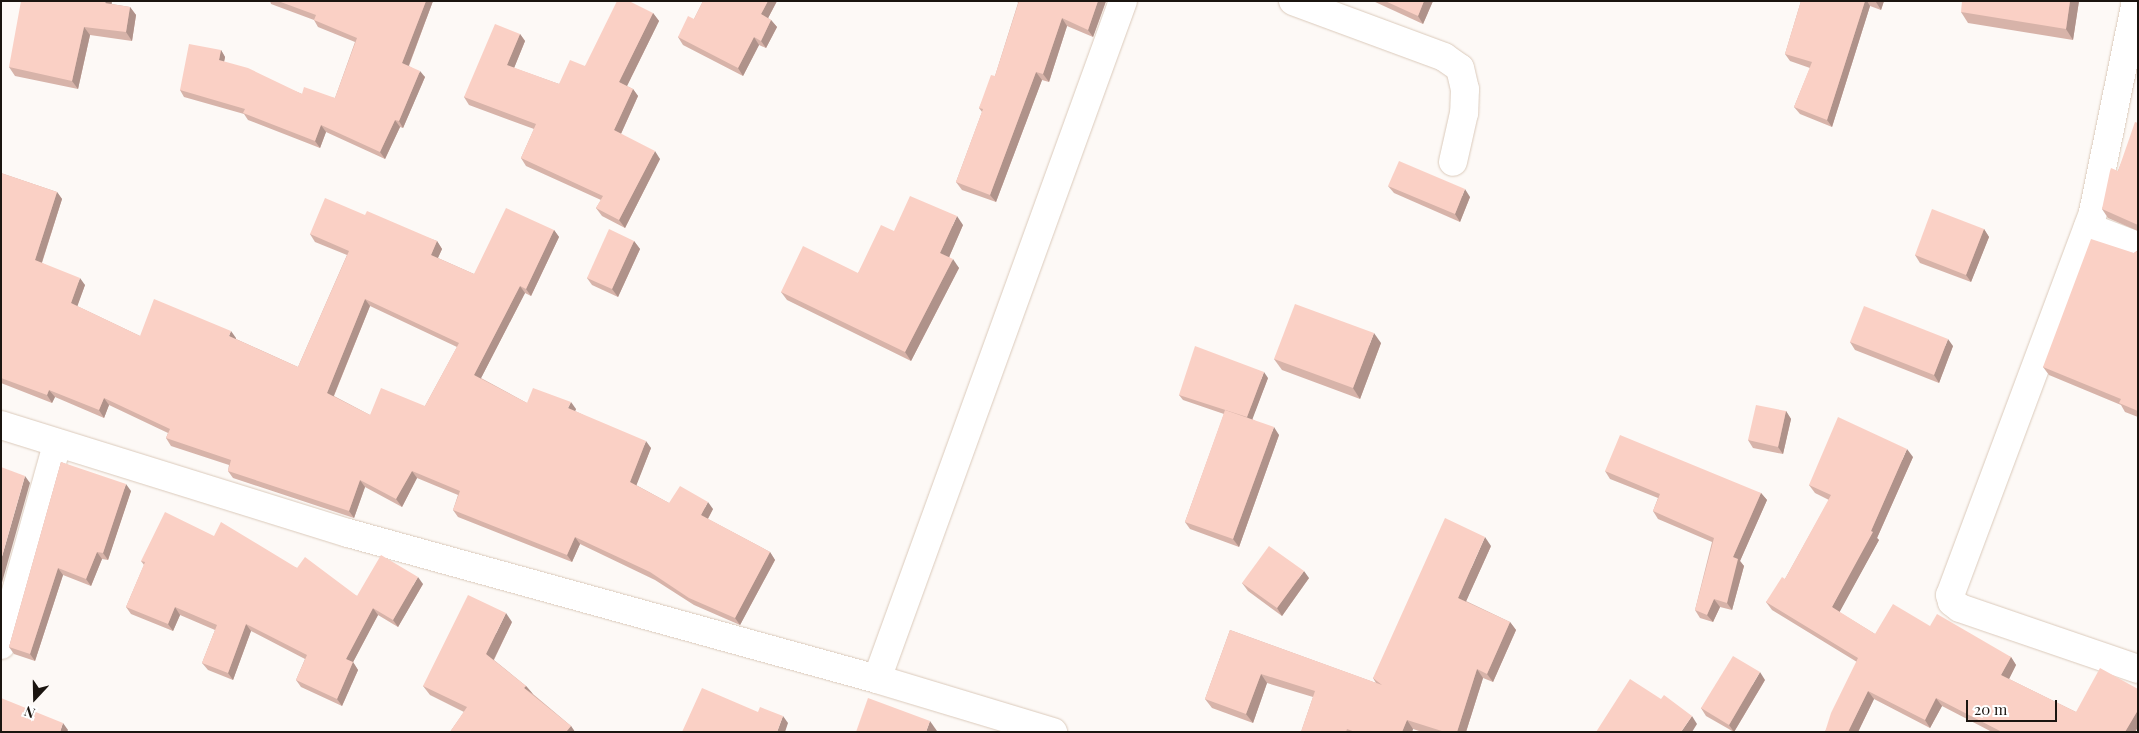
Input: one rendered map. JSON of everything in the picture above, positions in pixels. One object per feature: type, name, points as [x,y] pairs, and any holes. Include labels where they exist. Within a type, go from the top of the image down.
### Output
[{"type":"street","points":[[877,679],[1123,1]]},
{"type":"street","points":[[1293,1],[1444,57],[1460,68],[1465,89],[1464,113],[1453,162]]},
{"type":"street","points":[[2136,1],[2088,227],[1956,572],[1950,598],[1960,608],[2017,630],[2138,669]]},
{"type":"street","points":[[2088,227],[2138,246]]},
{"type":"street","points":[[1,425],[348,533],[877,679],[1053,732]]},
{"type":"street","points":[[1,645],[57,444]]},
{"type":"building","points":[[21,1],[106,1],[105,3],[130,7],[126,32],[84,27],[72,81],[9,67]]},
{"type":"building","points":[[278,1],[426,1],[402,63],[420,71],[399,121],[395,120],[380,152],[321,125],[315,141],[243,113],[245,109],[180,90],[189,44],[221,50],[219,60],[248,68],[302,94],[304,87],[335,98],[357,38],[314,20],[316,15]]},
{"type":"building","points":[[617,1],[629,1],[653,13],[619,82],[633,89],[614,130],[655,151],[619,220],[596,208],[603,196],[521,158],[536,124],[464,97],[495,24],[520,34],[507,65],[559,84],[570,60],[585,66]]},
{"type":"building","points":[[703,1],[768,1],[761,14],[771,20],[761,41],[754,37],[738,68],[678,37],[688,16],[694,19]]},
{"type":"building","points":[[1019,1],[1098,1],[1088,30],[1062,18],[1043,74],[1036,72],[990,195],[956,182],[983,109],[979,108],[991,75],[995,76]]},
{"type":"building","points":[[1385,1],[1424,1],[1418,16]]},
{"type":"building","points":[[1801,1],[1865,1],[1827,120],[1794,107],[1812,62],[1785,54]]},
{"type":"building","points":[[1962,1],[2070,1],[2066,29],[1961,12]]},
{"type":"building","points":[[2135,122],[2138,123],[2138,225],[2102,209],[2111,168],[2118,171]]},
{"type":"building","points":[[1399,161],[1465,189],[1455,214],[1388,186]]},
{"type":"building","points":[[1,173],[57,192],[35,260],[80,278],[71,303],[140,336],[154,299],[231,331],[229,336],[298,367],[349,251],[310,234],[325,198],[365,215],[367,211],[437,241],[431,255],[474,274],[506,208],[554,230],[526,289],[520,286],[474,375],[527,403],[533,388],[571,402],[568,408],[646,441],[630,482],[669,503],[680,486],[708,502],[701,515],[770,552],[735,618],[689,598],[650,572],[575,537],[567,555],[453,510],[460,491],[412,471],[396,499],[360,480],[349,511],[228,471],[231,460],[166,438],[170,429],[104,398],[99,410],[49,390],[47,395],[1,378]],"holes":[[[365,299],[459,343],[425,406],[381,388],[370,415],[327,393]]]},
{"type":"building","points":[[910,196],[957,216],[940,253],[953,259],[905,352],[781,292],[803,246],[858,273],[881,225],[894,231]]},
{"type":"building","points":[[1932,209],[1984,229],[1966,275],[1915,255]]},
{"type":"building","points":[[609,229],[634,241],[612,289],[587,278]]},
{"type":"building","points":[[2091,239],[2134,253],[2138,250],[2138,411],[2119,403],[2121,399],[2043,367]]},
{"type":"building","points":[[1295,304],[1374,333],[1353,388],[1274,359]]},
{"type":"building","points":[[1864,306],[1948,339],[1934,375],[1850,342]]},
{"type":"building","points":[[1195,346],[1264,372],[1247,417],[1179,395]]},
{"type":"building","points":[[1756,405],[1786,411],[1778,447],[1748,440]]},
{"type":"building","points":[[1225,410],[1274,427],[1233,539],[1185,522]]},
{"type":"building","points":[[1838,417],[1907,449],[1871,531],[1873,532],[1832,607],[1875,634],[1893,604],[1930,626],[1937,614],[2011,657],[2001,675],[2076,712],[2100,668],[2138,689],[2138,710],[2125,732],[2002,732],[1936,698],[1925,720],[1868,691],[1848,732],[1825,732],[1831,713],[1858,658],[1766,602],[1782,577],[1785,579],[1831,495],[1809,485]]},
{"type":"building","points":[[1620,435],[1761,493],[1733,557],[1738,559],[1727,603],[1714,599],[1707,615],[1695,610],[1714,538],[1653,511],[1660,494],[1605,471]]},
{"type":"building","points":[[61,462],[126,484],[103,553],[97,552],[86,579],[58,568],[30,654],[9,647]]},
{"type":"building","points":[[1,467],[25,476],[1,560]]},
{"type":"building","points":[[165,512],[214,536],[221,522],[297,568],[305,557],[357,596],[381,555],[418,577],[393,620],[373,608],[346,659],[353,662],[337,699],[296,680],[307,655],[246,624],[228,673],[202,663],[217,625],[175,607],[168,624],[126,607],[145,562],[141,561]]},
{"type":"building","points":[[1445,518],[1485,537],[1458,598],[1510,622],[1487,674],[1477,669],[1457,732],[1445,732],[1407,720],[1402,732],[1355,732],[1347,729],[1346,732],[1301,732],[1315,691],[1261,674],[1246,714],[1205,699],[1230,630],[1382,685],[1373,678]]},
{"type":"building","points":[[1269,546],[1304,571],[1277,608],[1242,583]]},
{"type":"building","points":[[468,595],[506,613],[486,654],[571,726],[566,732],[450,732],[467,707],[423,686]]},
{"type":"building","points":[[1733,656],[1760,672],[1729,725],[1701,708]]},
{"type":"building","points":[[1630,679],[1661,699],[1664,695],[1692,716],[1681,732],[1596,732]]},
{"type":"building","points":[[702,688],[758,712],[760,707],[783,716],[777,732],[682,732]]},
{"type":"building","points":[[1,698],[63,723],[60,732],[1,732]]},
{"type":"building","points":[[868,698],[930,721],[926,732],[856,732]]}]
